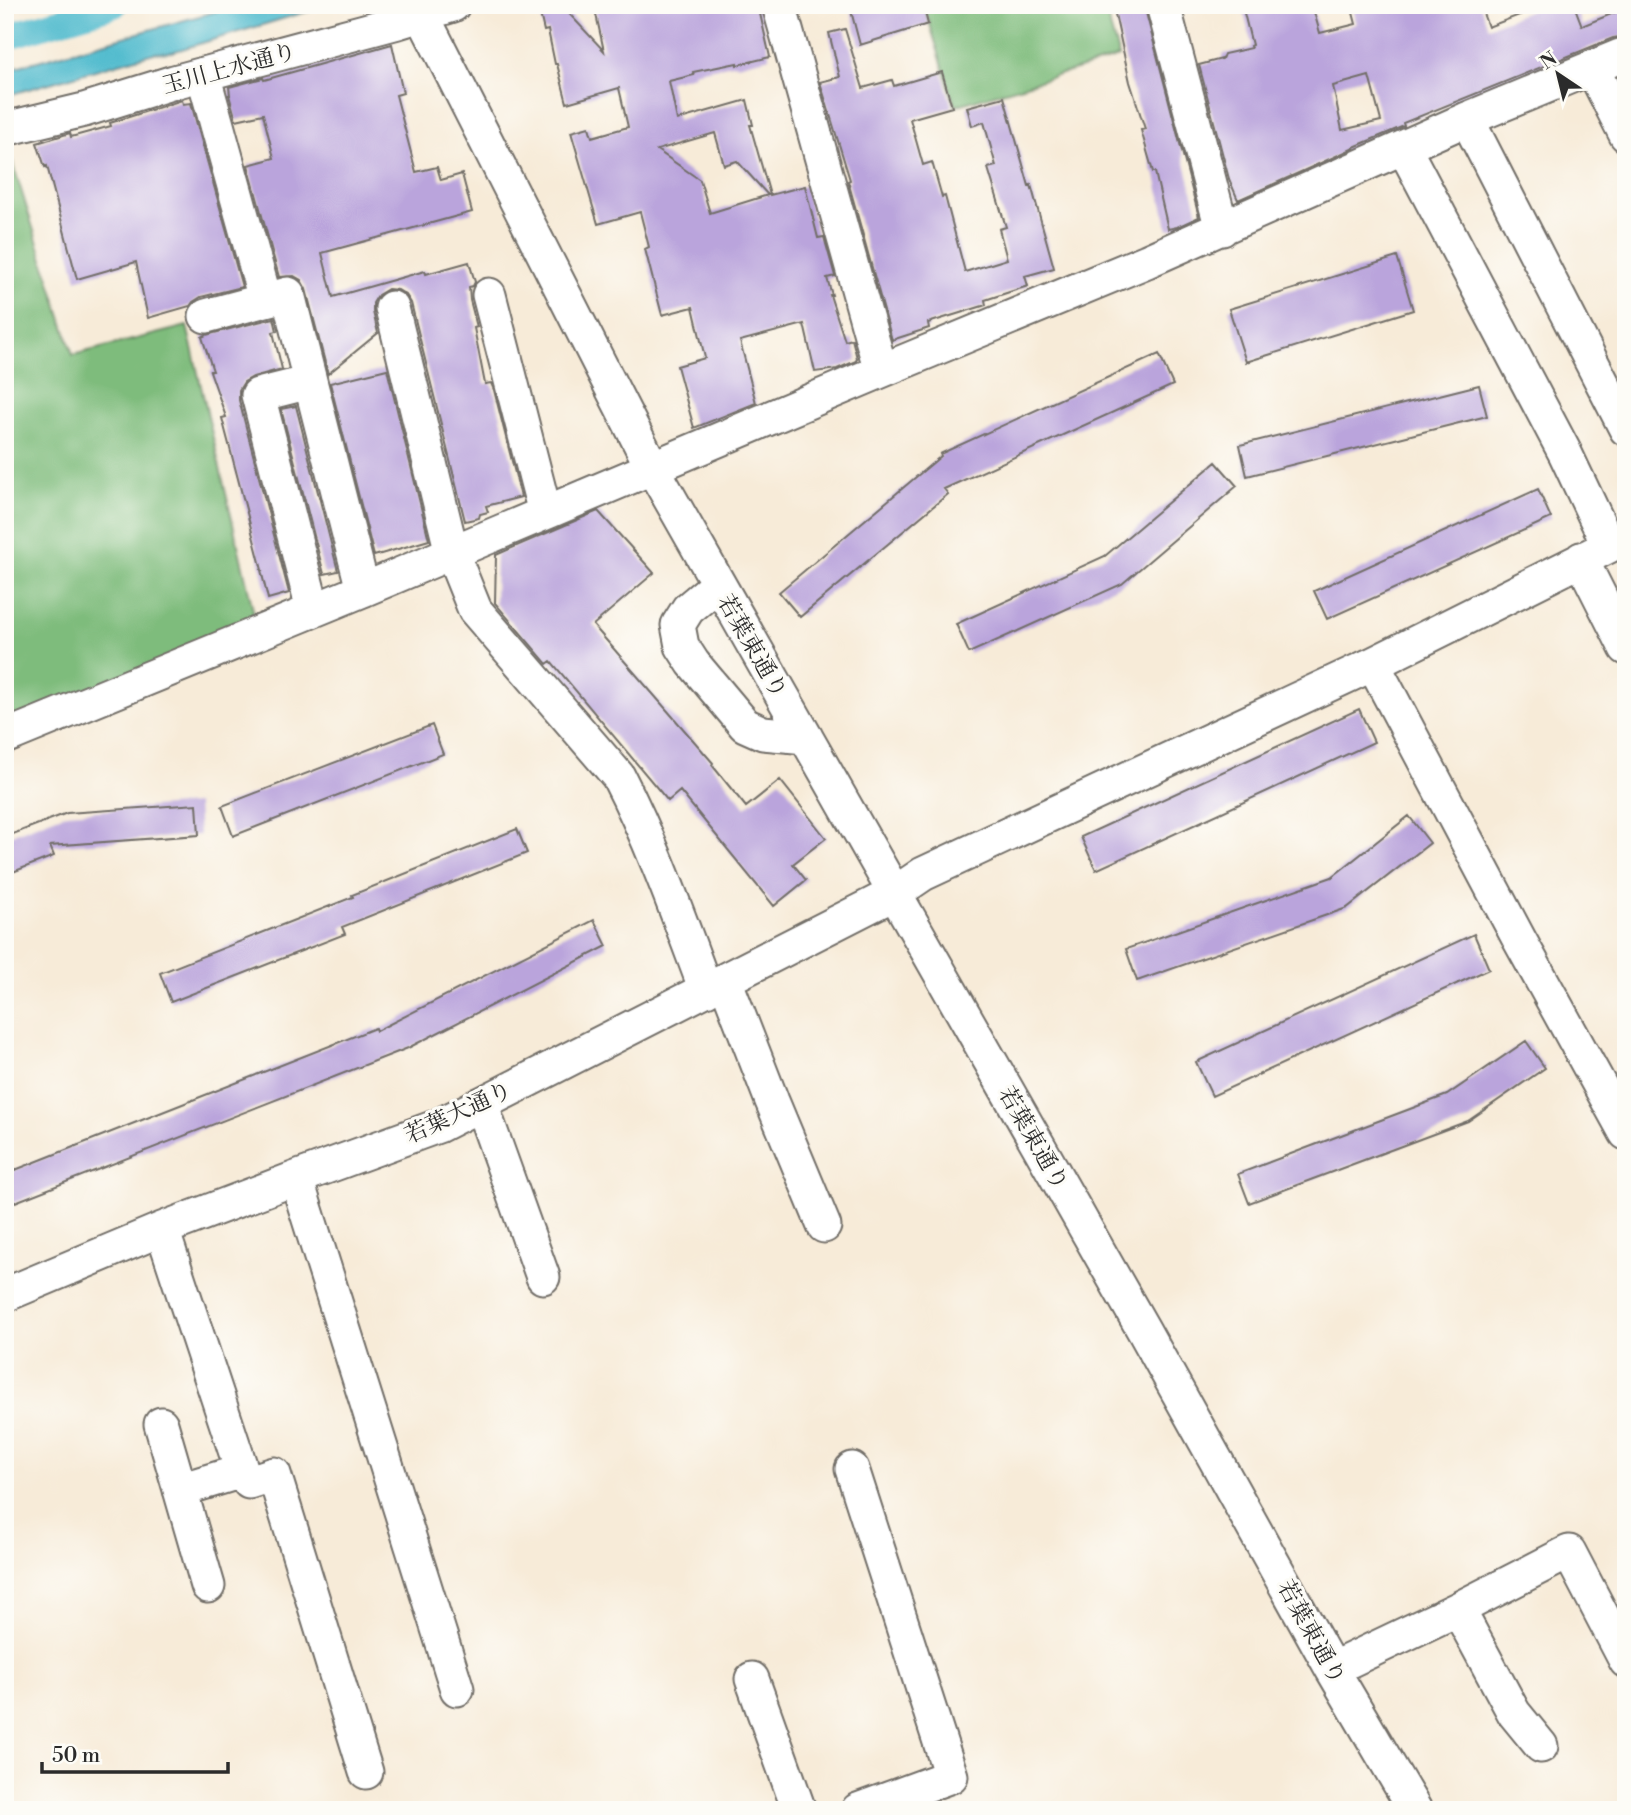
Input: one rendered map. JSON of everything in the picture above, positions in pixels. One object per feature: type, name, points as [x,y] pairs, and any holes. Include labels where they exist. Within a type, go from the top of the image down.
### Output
[{"type":"street","points":[[779,5],[881,371]]},
{"type":"street","points":[[1163,5],[1222,229]]},
{"type":"street","name":"玉川上水通り","points":[[5,129],[84,110],[430,8]]},
{"type":"street","name":"若葉東通り","points":[[430,8],[652,467],[1144,1331],[1332,1669],[1415,1810]]},
{"type":"street","points":[[5,737],[452,553],[1222,229],[1468,119],[1620,56],[1626,56]]},
{"type":"street","points":[[1592,68],[1626,135]]},
{"type":"street","points":[[203,74],[265,299]]},
{"type":"street","points":[[1468,119],[1617,392],[1626,429]]},
{"type":"street","name":"若葉大通り","points":[[5,1295],[162,1229],[438,1126],[895,893],[923,874],[1373,664],[1609,546],[1565,453],[1404,148]]},
{"type":"street","points":[[206,316],[288,294],[363,590]]},
{"type":"street","points":[[489,295],[545,513]]},
{"type":"street","points":[[392,308],[452,553],[475,610],[618,776],[777,1114],[824,1226]]},
{"type":"street","points":[[310,382],[258,396],[313,610]]},
{"type":"street","points":[[1581,559],[1626,648]]},
{"type":"street","points":[[718,584],[688,609],[678,625],[682,646],[745,725],[763,733],[806,737]]},
{"type":"street","points":[[1373,664],[1622,1118]]},
{"type":"street","points":[[481,1104],[543,1277]]},
{"type":"street","points":[[296,1178],[457,1689]]},
{"type":"street","points":[[162,1229],[242,1471],[249,1482],[274,1474],[366,1772]]},
{"type":"street","points":[[161,1424],[208,1586]]},
{"type":"street","points":[[852,1469],[951,1776],[858,1810]]},
{"type":"street","points":[[180,1490],[242,1471]]},
{"type":"street","points":[[1332,1669],[1569,1552],[1626,1661]]},
{"type":"street","points":[[1458,1609],[1514,1713],[1541,1746]]},
{"type":"street","points":[[752,1679],[799,1810]]},
{"type":"green space","points":[[924,5],[1104,5],[1119,57],[955,106]]},
{"type":"green space","points":[[8,148],[73,355],[187,326],[257,627],[5,731],[5,149]]},
{"type":"water","points":[[239,5],[329,5],[172,52],[154,53],[5,96],[5,70]]},
{"type":"building","points":[[538,5],[561,5],[604,51],[594,5],[758,5],[770,57],[693,72],[694,75],[669,81],[677,120],[747,100],[753,125],[750,125],[770,195],[805,186],[818,238],[824,237],[835,276],[827,278],[830,295],[845,341],[852,339],[856,361],[837,369],[815,372],[804,324],[740,341],[756,403],[694,428],[677,366],[705,358],[693,307],[662,315],[645,249],[649,247],[640,212],[598,224],[571,132],[589,127],[592,137],[628,127],[619,88],[567,103],[548,30],[544,31]],"holes":[[[715,133],[724,165],[737,161],[768,195],[710,213],[700,180],[657,150]]]},
{"type":"building","points":[[872,5],[923,5],[928,24],[860,45],[851,11]]},
{"type":"building","points":[[1113,5],[1144,5],[1199,217],[1177,227],[1168,229],[1155,172],[1141,130],[1145,129],[1130,82]]},
{"type":"building","points":[[1242,5],[1312,5],[1320,33],[1356,24],[1351,5],[1480,5],[1488,27],[1546,5],[1574,5],[1582,26],[1626,8],[1626,36],[1613,38],[1403,123],[1404,126],[1238,200],[1229,179],[1199,65],[1222,59],[1224,54],[1251,48]],"holes":[[[1369,76],[1381,121],[1342,130],[1333,86]]]},
{"type":"building","points":[[845,29],[863,88],[892,80],[894,86],[942,72],[952,107],[910,119],[923,165],[932,162],[942,197],[945,196],[965,272],[1007,259],[999,229],[1006,227],[988,168],[996,166],[984,122],[972,126],[967,107],[1004,97],[1054,268],[1025,276],[1028,286],[985,300],[986,305],[928,323],[929,328],[892,340],[848,181],[850,180],[820,82],[840,77],[829,33]]},
{"type":"building","points":[[392,44],[403,93],[396,95],[416,172],[437,167],[441,180],[462,174],[472,212],[322,253],[333,297],[425,271],[426,274],[469,262],[475,282],[469,287],[470,300],[477,327],[474,328],[485,384],[491,383],[494,390],[521,497],[486,506],[488,512],[480,514],[479,518],[465,521],[411,303],[406,295],[398,290],[388,289],[378,295],[373,303],[373,312],[378,333],[328,374],[306,289],[301,280],[294,276],[279,277],[248,165],[274,158],[263,114],[236,120],[229,95],[229,87],[263,78],[264,80]]},
{"type":"building","points":[[182,100],[183,104],[191,103],[242,287],[201,297],[190,306],[148,318],[136,262],[77,279],[47,166],[45,167],[37,143],[70,133],[71,137],[111,126],[110,123]]},
{"type":"building","points":[[1397,257],[1413,310],[1246,362],[1229,309]]},
{"type":"building","points":[[274,318],[277,331],[273,332],[282,369],[253,377],[244,382],[239,390],[239,400],[289,593],[268,599],[222,418],[226,417],[210,371],[213,371],[202,337]]},
{"type":"building","points":[[1159,354],[1173,385],[944,489],[948,494],[800,617],[779,592],[941,456],[940,454]]},
{"type":"building","points":[[387,369],[429,540],[374,556],[330,383]]},
{"type":"building","points":[[1479,385],[1487,416],[1247,476],[1240,445]]},
{"type":"building","points":[[296,406],[338,571],[324,574],[281,409]]},
{"type":"building","points":[[1216,462],[1237,486],[1122,584],[969,653],[956,624],[1105,556]]},
{"type":"building","points":[[1538,489],[1551,518],[1327,619],[1314,591]]},
{"type":"building","points":[[598,511],[654,573],[593,625],[713,763],[746,807],[780,780],[826,838],[793,864],[806,880],[774,906],[680,791],[668,801],[551,661],[547,664],[495,603],[496,555]]},
{"type":"building","points":[[1359,709],[1374,742],[1096,870],[1081,837]]},
{"type":"building","points":[[432,725],[443,754],[233,836],[222,806]]},
{"type":"building","points":[[197,804],[199,835],[50,846],[54,856],[5,875],[5,837],[67,813]]},
{"type":"building","points":[[1409,816],[1430,843],[1347,908],[1137,981],[1126,949],[1332,877]]},
{"type":"building","points":[[517,829],[527,853],[342,927],[345,934],[171,1002],[160,973]]},
{"type":"building","points":[[594,920],[607,946],[408,1048],[5,1206],[5,1174],[375,1028],[376,1031]]},
{"type":"building","points":[[1474,934],[1489,969],[1212,1096],[1196,1062]]},
{"type":"building","points":[[1526,1041],[1545,1068],[1468,1121],[1249,1203],[1238,1174],[1447,1095]]},
{"type":"waterway","points":[[5,37],[114,5]]}]
